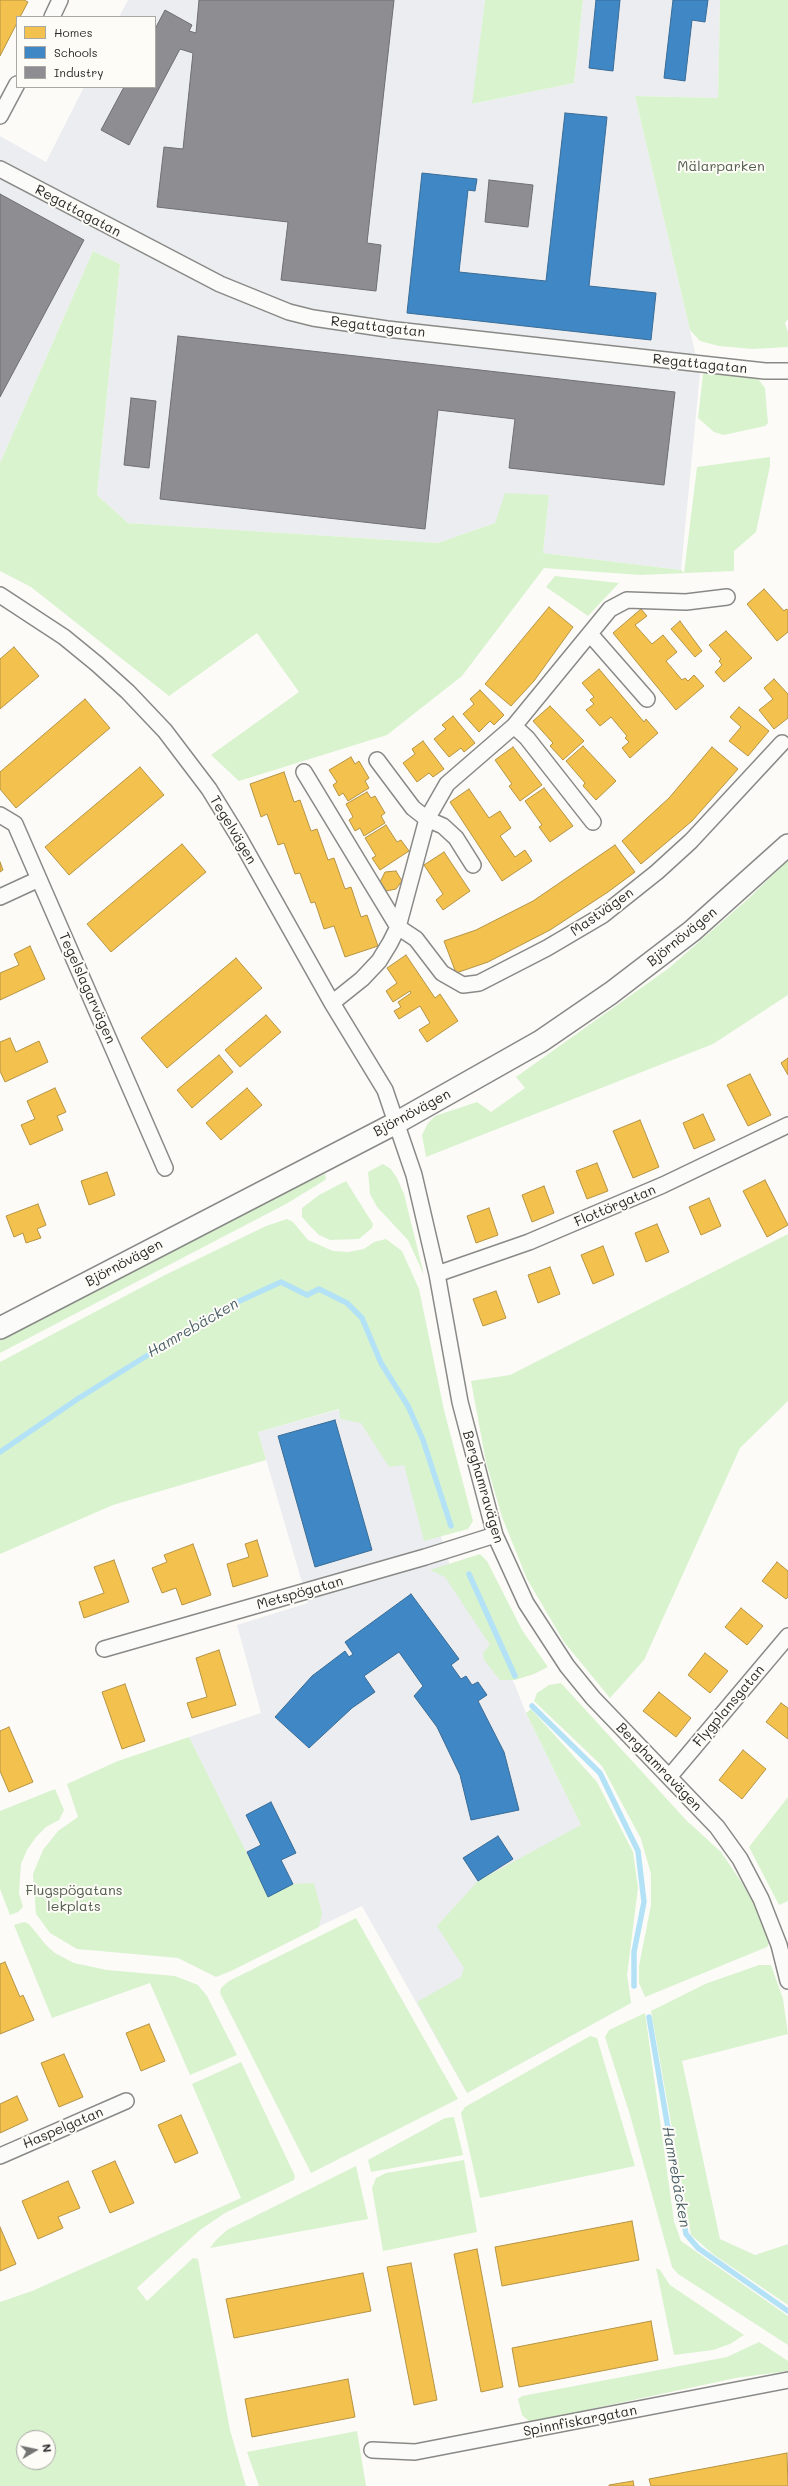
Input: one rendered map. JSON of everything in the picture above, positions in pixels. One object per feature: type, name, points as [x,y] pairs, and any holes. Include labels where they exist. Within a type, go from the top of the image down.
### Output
[{"type":"main road","name":"Björnövägen","points":[[0,1328],[396,1123],[541,1041],[611,993],[692,931],[788,845]]},
{"type":"street","points":[[52,16],[60,0]]},
{"type":"street","points":[[0,116],[16,86]]},
{"type":"street","name":"Regattagatan","points":[[0,169],[220,284],[289,312],[313,318],[386,329],[765,371],[788,370]]},
{"type":"street","name":"Tegelvägen","points":[[0,595],[64,637],[128,692],[165,731],[209,789],[238,836],[332,1003],[385,1090],[396,1123]]},
{"type":"street","points":[[332,1003],[362,979],[379,961],[398,927],[427,819],[447,784],[514,726],[610,609],[627,600],[686,602],[727,597]]},
{"type":"street","points":[[590,634],[647,699]]},
{"type":"street","points":[[514,726],[527,738],[593,822]]},
{"type":"street","name":"Mastvägen","points":[[304,772],[398,927],[416,939],[442,973],[463,985],[479,983],[547,948],[603,915],[691,841],[782,743]]},
{"type":"street","points":[[377,760],[413,808],[427,819],[443,826],[456,838],[473,865]]},
{"type":"street","name":"Tegelslagarvägen","points":[[0,815],[15,824],[165,1168]]},
{"type":"street","points":[[0,897],[39,879]]},
{"type":"street","name":"Berghamravägen","points":[[396,1123],[414,1175],[437,1274],[460,1402],[495,1535],[526,1603],[567,1666],[633,1740],[670,1776],[717,1827],[740,1859],[761,1900],[779,1945],[788,1981]]},
{"type":"street","name":"Flottörgatan","points":[[437,1274],[543,1236],[663,1185],[788,1125]]},
{"type":"street","name":"Metspögatan","points":[[104,1649],[495,1535]]},
{"type":"street","name":"Flygplansgatan","points":[[670,1776],[788,1636]]},
{"type":"street","name":"Haspelgatan","points":[[0,2156],[126,2101]]},
{"type":"street","name":"Spinnfiskargatan","points":[[372,2450],[415,2452],[788,2380]]},
{"type":"shaded area","points":[[128,0],[485,0],[473,104],[574,83],[583,0],[720,0],[718,98],[635,96],[700,373],[681,570],[543,553],[549,495],[495,523],[438,543],[128,523],[97,495],[120,264],[93,251],[0,463],[0,136],[46,162],[83,88],[156,88],[156,16],[120,16]]},
{"type":"shaded area","points":[[398,1393],[450,1566],[514,1683],[526,1713],[581,1825],[630,1949],[627,1975],[631,2003],[467,2093],[362,1906],[280,1945],[268,1897],[189,1737],[261,1713],[237,1625],[308,1603],[258,1432]]},
{"type":"green space","points":[[485,0],[583,0],[574,83],[472,104]]},
{"type":"green space","name":"Mälarparken","points":[[720,0],[788,0],[788,319],[785,323],[788,332],[788,347],[753,349],[719,346],[700,341],[690,330],[635,96],[718,98]]},
{"type":"green space","points":[[93,251],[120,264],[97,495],[128,523],[438,543],[495,523],[505,493],[549,495],[543,553],[681,570],[684,573],[697,467],[770,457],[770,466],[756,532],[734,551],[734,571],[640,575],[544,568],[462,676],[387,735],[239,781],[211,755],[299,692],[257,633],[169,696],[31,587],[0,571],[0,463]]},
{"type":"green space","points":[[717,370],[740,371],[758,379],[765,388],[768,423],[765,426],[724,435],[714,432],[698,418],[703,374]]},
{"type":"green space","points":[[555,576],[619,583],[588,616],[546,587]]},
{"type":"green space","points":[[788,860],[788,995],[713,1044],[426,1157],[422,1135],[428,1123],[435,1116],[477,1102],[491,1112],[525,1088],[516,1077],[669,968],[748,899]]},
{"type":"green space","points":[[383,1164],[391,1169],[404,1194],[424,1275],[408,1240],[377,1207],[370,1194],[368,1172]]},
{"type":"green space","points":[[325,1174],[326,1179],[286,1204],[0,1353],[0,1340],[261,1203]]},
{"type":"green space","points":[[346,1181],[373,1224],[372,1228],[359,1239],[330,1240],[319,1235],[302,1217],[302,1208],[319,1195]]},
{"type":"green space","points":[[287,1219],[293,1222],[308,1240],[333,1251],[348,1252],[364,1249],[374,1242],[386,1239],[402,1251],[419,1289],[444,1410],[473,1521],[468,1529],[424,1541],[404,1465],[389,1467],[361,1423],[340,1419],[339,1409],[258,1432],[266,1460],[113,1505],[0,1554],[0,1362],[165,1275],[266,1226]]},
{"type":"green space","points":[[788,1234],[788,1401],[740,1448],[644,1660],[610,1698],[564,1642],[527,1579],[502,1517],[486,1462],[471,1381],[510,1375]]},
{"type":"green space","points":[[480,1554],[487,1561],[522,1630],[548,1667],[534,1674],[515,1680],[500,1680],[484,1660],[483,1653],[490,1645],[445,1577],[430,1570]]},
{"type":"green space","points":[[561,1683],[686,1820],[721,1852],[746,1889],[767,1930],[771,1940],[767,1947],[645,1997],[639,1983],[639,1966],[651,1905],[651,1874],[641,1839],[602,1766],[534,1701],[537,1693],[549,1685]]},
{"type":"green space","points":[[531,1709],[597,1782],[633,1852],[638,1888],[627,1975],[631,2003],[467,2093],[417,2002],[461,1977],[464,1968],[437,1926],[478,1881],[581,1825],[526,1713]]},
{"type":"green space","name":"Flugspögatans lekplats","points":[[189,1737],[268,1896],[293,1884],[314,1883],[322,1913],[319,1927],[216,1977],[178,1958],[77,1949],[50,1933],[36,1914],[33,1874],[43,1850],[58,1831],[78,1817],[67,1784],[118,1761]]},
{"type":"green space","points":[[55,1789],[64,1810],[59,1820],[46,1827],[36,1837],[27,1850],[21,1864],[19,1893],[23,1907],[18,1912],[10,1915],[0,1889],[0,1811]]},
{"type":"green space","points":[[788,1797],[788,1901],[779,1905],[749,1847]]},
{"type":"green space","points":[[356,1918],[458,2099],[311,2173],[220,1993],[221,1988],[229,1981]]},
{"type":"green space","points":[[24,1922],[29,1924],[46,1945],[55,1953],[74,1963],[107,1970],[175,1976],[198,1985],[207,1996],[237,2055],[190,2075],[150,1983],[52,2018],[14,1925]]},
{"type":"green space","points":[[759,1965],[771,1965],[783,1999],[788,2034],[682,2061],[720,2239],[755,2255],[788,2244],[788,2305],[714,2255],[691,2235],[651,2011],[705,1984]]},
{"type":"green space","points":[[645,2013],[674,2221],[681,2241],[788,2316],[788,2345],[678,2274],[672,2267],[630,2115],[605,2037],[609,2030]]},
{"type":"green space","points":[[590,2036],[597,2038],[635,2166],[480,2198],[461,2113],[465,2107]]},
{"type":"green space","points":[[241,2062],[295,2176],[294,2180],[225,2213],[200,2230],[137,2288],[147,2301],[193,2258],[198,2259],[230,2430],[246,2486],[0,2486],[0,2302],[32,2291],[241,2198],[192,2084]]},
{"type":"green space","points":[[454,2117],[463,2155],[371,2172],[368,2160],[445,2118]]},
{"type":"green space","points":[[464,2160],[477,2232],[383,2251],[372,2188],[376,2178],[386,2173]]},
{"type":"green space","points":[[356,2166],[368,2219],[210,2248],[227,2230]]},
{"type":"green space","points":[[656,2268],[660,2270],[670,2285],[744,2335],[730,2344],[713,2350],[674,2355]]},
{"type":"green space","points":[[759,2342],[788,2361],[788,2371],[736,2378],[530,2422],[522,2415],[518,2399],[522,2396],[727,2357]]},
{"type":"green space","points":[[357,2431],[366,2486],[259,2486],[247,2452]]},
{"type":"building: Homes","points":[[0,0],[24,0],[28,2],[21,16],[16,16],[16,25],[0,56]]},
{"type":"building: Homes","points":[[764,589],[784,611],[786,609],[788,610],[788,632],[777,641],[747,604]]},
{"type":"building: Homes","points":[[549,607],[573,627],[534,681],[511,706],[485,684]]},
{"type":"building: Homes","points":[[641,609],[647,616],[635,625],[652,644],[663,635],[677,652],[666,661],[682,680],[685,678],[688,681],[694,675],[704,686],[676,710],[613,633]]},
{"type":"building: Homes","points":[[680,621],[702,651],[695,657],[671,629]]},
{"type":"building: Homes","points":[[726,631],[752,658],[724,682],[715,672],[722,665],[719,661],[721,659],[709,645]]},
{"type":"building: Homes","points":[[14,647],[39,676],[0,709],[0,659]]},
{"type":"building: Homes","points":[[599,669],[644,722],[646,719],[658,733],[630,758],[622,748],[629,742],[625,738],[627,736],[611,717],[600,726],[586,710],[594,704],[590,700],[594,697],[582,683]]},
{"type":"building: Homes","points":[[774,679],[788,694],[788,718],[774,729],[759,710],[773,699],[764,688]]},
{"type":"building: Homes","points":[[480,690],[504,715],[494,725],[490,721],[479,732],[463,714],[474,704],[470,699]]},
{"type":"building: Homes","points":[[85,699],[110,728],[16,808],[0,789],[0,772]]},
{"type":"building: Homes","points":[[550,706],[584,741],[563,760],[550,746],[553,743],[533,721]]},
{"type":"building: Homes","points":[[739,707],[769,731],[748,756],[729,741],[741,727],[730,717]]},
{"type":"building: Homes","points":[[453,716],[475,743],[464,752],[461,748],[449,757],[434,739],[446,729],[442,725]]},
{"type":"building: Homes","points":[[423,741],[444,769],[433,777],[429,773],[417,782],[403,763],[415,754],[412,749]]},
{"type":"building: Homes","points":[[583,746],[616,781],[596,800],[583,786],[585,783],[566,761]]},
{"type":"building: Homes","points":[[513,747],[542,785],[520,801],[509,786],[512,784],[495,760]]},
{"type":"building: Homes","points":[[712,747],[738,769],[692,821],[641,864],[622,841],[669,798]]},
{"type":"building: Homes","points":[[351,757],[355,764],[359,761],[369,778],[365,781],[369,788],[348,801],[343,793],[339,796],[333,785],[337,782],[329,770]]},
{"type":"building: Homes","points":[[140,767],[164,795],[69,875],[45,847]]},
{"type":"building: Homes","points":[[284,772],[294,802],[300,800],[311,831],[317,829],[328,860],[334,858],[345,889],[351,887],[361,917],[367,915],[378,946],[345,957],[334,926],[324,929],[315,902],[311,903],[300,873],[295,874],[284,843],[278,845],[267,814],[261,817],[250,784]]},
{"type":"building: Homes","points":[[544,788],[573,826],[550,842],[539,827],[542,825],[525,801]]},
{"type":"building: Homes","points":[[469,789],[489,818],[500,811],[511,828],[500,836],[515,857],[525,850],[532,861],[502,881],[450,802]]},
{"type":"building: Homes","points":[[367,792],[371,798],[375,796],[385,813],[381,816],[385,823],[364,836],[360,828],[355,831],[349,820],[353,817],[346,804]]},
{"type":"building: Homes","points":[[386,825],[397,842],[401,840],[409,851],[380,870],[372,858],[376,856],[365,838]]},
{"type":"building: Homes","points":[[182,844],[206,872],[111,952],[87,924]]},
{"type":"building: Homes","points":[[615,845],[635,872],[608,892],[550,930],[488,962],[456,973],[444,941],[476,930],[533,901]]},
{"type":"building: Homes","points":[[444,852],[470,891],[443,910],[436,900],[443,894],[424,865]]},
{"type":"building: Homes","points":[[0,862],[3,870],[0,872]]},
{"type":"building: Homes","points":[[396,871],[402,881],[396,889],[386,891],[380,882],[385,872]]},
{"type":"building: Homes","points":[[30,946],[45,979],[0,1000],[0,973],[19,965],[14,954]]},
{"type":"building: Homes","points":[[406,955],[435,998],[440,994],[458,1021],[427,1042],[419,1030],[430,1023],[420,1006],[399,1019],[394,1011],[401,1007],[398,1002],[411,993],[410,991],[393,1002],[386,991],[397,983],[387,968]]},
{"type":"building: Homes","points":[[236,958],[262,988],[167,1068],[141,1038]]},
{"type":"building: Homes","points":[[266,1015],[281,1032],[240,1067],[225,1050]]},
{"type":"building: Homes","points":[[10,1038],[16,1052],[39,1041],[48,1062],[5,1082],[0,1071],[0,1042]]},
{"type":"building: Homes","points":[[219,1055],[233,1072],[192,1108],[177,1090]]},
{"type":"building: Homes","points":[[788,1058],[788,1075],[781,1063]]},
{"type":"building: Homes","points":[[750,1074],[771,1115],[748,1126],[727,1085]]},
{"type":"building: Homes","points":[[55,1088],[66,1112],[57,1116],[63,1130],[30,1145],[21,1125],[35,1119],[27,1101]]},
{"type":"building: Homes","points":[[247,1088],[262,1105],[221,1140],[206,1123]]},
{"type":"building: Homes","points":[[703,1114],[715,1140],[694,1149],[683,1123]]},
{"type":"building: Homes","points":[[640,1120],[659,1167],[633,1178],[613,1131]]},
{"type":"building: Homes","points":[[597,1163],[608,1191],[587,1199],[576,1171]]},
{"type":"building: Homes","points":[[107,1172],[115,1195],[89,1205],[81,1181]]},
{"type":"building: Homes","points":[[765,1180],[788,1225],[767,1237],[743,1191]]},
{"type":"building: Homes","points":[[544,1186],[554,1213],[532,1222],[522,1195]]},
{"type":"building: Homes","points":[[709,1198],[721,1226],[701,1235],[689,1207]]},
{"type":"building: Homes","points":[[38,1204],[46,1225],[37,1229],[41,1238],[26,1243],[23,1233],[14,1237],[6,1216]]},
{"type":"building: Homes","points":[[489,1208],[498,1235],[476,1243],[467,1216]]},
{"type":"building: Homes","points":[[657,1224],[669,1252],[646,1262],[635,1233]]},
{"type":"building: Homes","points":[[603,1246],[614,1275],[593,1284],[581,1255]]},
{"type":"building: Homes","points":[[550,1267],[560,1294],[538,1303],[528,1275]]},
{"type":"building: Homes","points":[[496,1291],[506,1318],[483,1326],[473,1299]]},
{"type":"building: Homes","points":[[257,1540],[268,1576],[233,1587],[227,1564],[249,1557],[245,1544]]},
{"type":"building: Homes","points":[[193,1544],[211,1595],[182,1605],[176,1588],[162,1593],[152,1568],[167,1562],[164,1555]]},
{"type":"building: Homes","points":[[114,1560],[129,1602],[84,1618],[79,1602],[104,1593],[94,1567]]},
{"type":"building: Homes","points":[[777,1562],[788,1571],[788,1597],[786,1599],[762,1581]]},
{"type":"building: Homes","points":[[741,1608],[763,1626],[747,1645],[725,1627]]},
{"type":"building: Homes","points":[[219,1650],[236,1705],[192,1718],[187,1703],[207,1697],[196,1658]]},
{"type":"building: Homes","points":[[705,1653],[728,1671],[710,1693],[688,1675]]},
{"type":"building: Homes","points":[[125,1684],[145,1741],[122,1749],[102,1692]]},
{"type":"building: Homes","points":[[659,1692],[691,1718],[676,1737],[643,1711]]},
{"type":"building: Homes","points":[[781,1703],[788,1708],[788,1739],[766,1722]]},
{"type":"building: Homes","points":[[9,1727],[33,1782],[9,1792],[0,1771],[0,1731]]},
{"type":"building: Homes","points":[[743,1750],[766,1769],[742,1799],[719,1780]]},
{"type":"building: Homes","points":[[5,1962],[20,1997],[23,1995],[34,2020],[0,2034],[0,1964]]},
{"type":"building: Homes","points":[[149,2024],[165,2061],[141,2071],[126,2033]]},
{"type":"building: Homes","points":[[64,2054],[83,2097],[59,2107],[41,2063]]},
{"type":"building: Homes","points":[[17,2096],[28,2120],[0,2133],[0,2104]]},
{"type":"building: Homes","points":[[181,2115],[198,2153],[175,2163],[158,2125]]},
{"type":"building: Homes","points":[[115,2161],[134,2203],[110,2213],[92,2171]]},
{"type":"building: Homes","points":[[68,2181],[80,2208],[58,2217],[63,2228],[38,2239],[22,2201]]},
{"type":"building: Homes","points":[[632,2221],[639,2260],[502,2286],[495,2247]]},
{"type":"building: Homes","points":[[0,2227],[16,2264],[0,2271]]},
{"type":"building: Homes","points":[[477,2249],[503,2387],[481,2392],[454,2254]]},
{"type":"building: Homes","points":[[411,2263],[437,2400],[414,2405],[387,2267]]},
{"type":"building: Homes","points":[[363,2273],[371,2311],[234,2338],[226,2299]]},
{"type":"building: Homes","points":[[651,2321],[658,2360],[519,2387],[512,2348]]},
{"type":"building: Homes","points":[[348,2379],[355,2417],[252,2437],[245,2399]]},
{"type":"building: Homes","points":[[787,2453],[788,2486],[651,2486],[649,2479]]},
{"type":"building: Homes","points":[[633,2481],[634,2486],[609,2486],[609,2485]]},
{"type":"building: Schools","points":[[596,0],[620,0],[613,71],[589,68]]},
{"type":"building: Schools","points":[[673,0],[708,0],[705,22],[692,20],[685,81],[664,78]]},
{"type":"building: Schools","points":[[565,113],[607,117],[589,286],[656,293],[651,340],[407,313],[422,173],[477,179],[475,191],[468,190],[459,272],[546,281]]},
{"type":"building: Schools","points":[[335,1420],[372,1550],[315,1567],[278,1436]]},
{"type":"building: Schools","points":[[411,1594],[459,1659],[451,1665],[461,1679],[466,1676],[472,1685],[478,1682],[487,1695],[478,1701],[504,1752],[519,1810],[471,1820],[460,1775],[437,1727],[414,1696],[423,1686],[399,1652],[364,1676],[375,1692],[352,1708],[309,1748],[275,1717],[312,1676],[345,1651],[349,1657],[353,1654],[345,1642]]},
{"type":"building: Schools","points":[[271,1802],[296,1853],[281,1860],[293,1884],[268,1897],[247,1852],[261,1845],[246,1815]]},
{"type":"building: Schools","points":[[498,1836],[513,1859],[478,1881],[463,1858]]},
{"type":"building: Industry","points":[[199,0],[394,0],[367,243],[381,245],[376,291],[281,280],[288,222],[157,207],[164,147],[183,149],[193,53],[180,49],[129,145],[101,130],[123,88],[156,88],[156,27],[165,10],[192,25],[189,31],[196,33]]},
{"type":"building: Industry","points":[[489,180],[533,185],[528,227],[485,222]]},
{"type":"building: Industry","points":[[0,194],[84,240],[0,397]]},
{"type":"building: Industry","points":[[178,336],[675,392],[664,485],[509,468],[515,419],[438,410],[425,529],[160,499]]},
{"type":"building: Industry","points":[[131,398],[156,401],[149,468],[124,465]]},
{"type":"waterway","name":"Hamrebäcken","points":[[0,1452],[79,1398],[220,1310],[281,1282],[307,1295],[319,1289],[347,1303],[362,1318],[381,1363],[408,1406],[423,1440],[451,1526]]},
{"type":"waterway","name":"Hamrebäcken","points":[[469,1574],[515,1676]]},
{"type":"waterway","name":"Hamrebäcken","points":[[532,1706],[600,1773],[638,1851],[644,1902],[634,1952],[634,1986]]},
{"type":"waterway","name":"Hamrebäcken","points":[[649,2017],[686,2234],[698,2248],[788,2311]]}]
